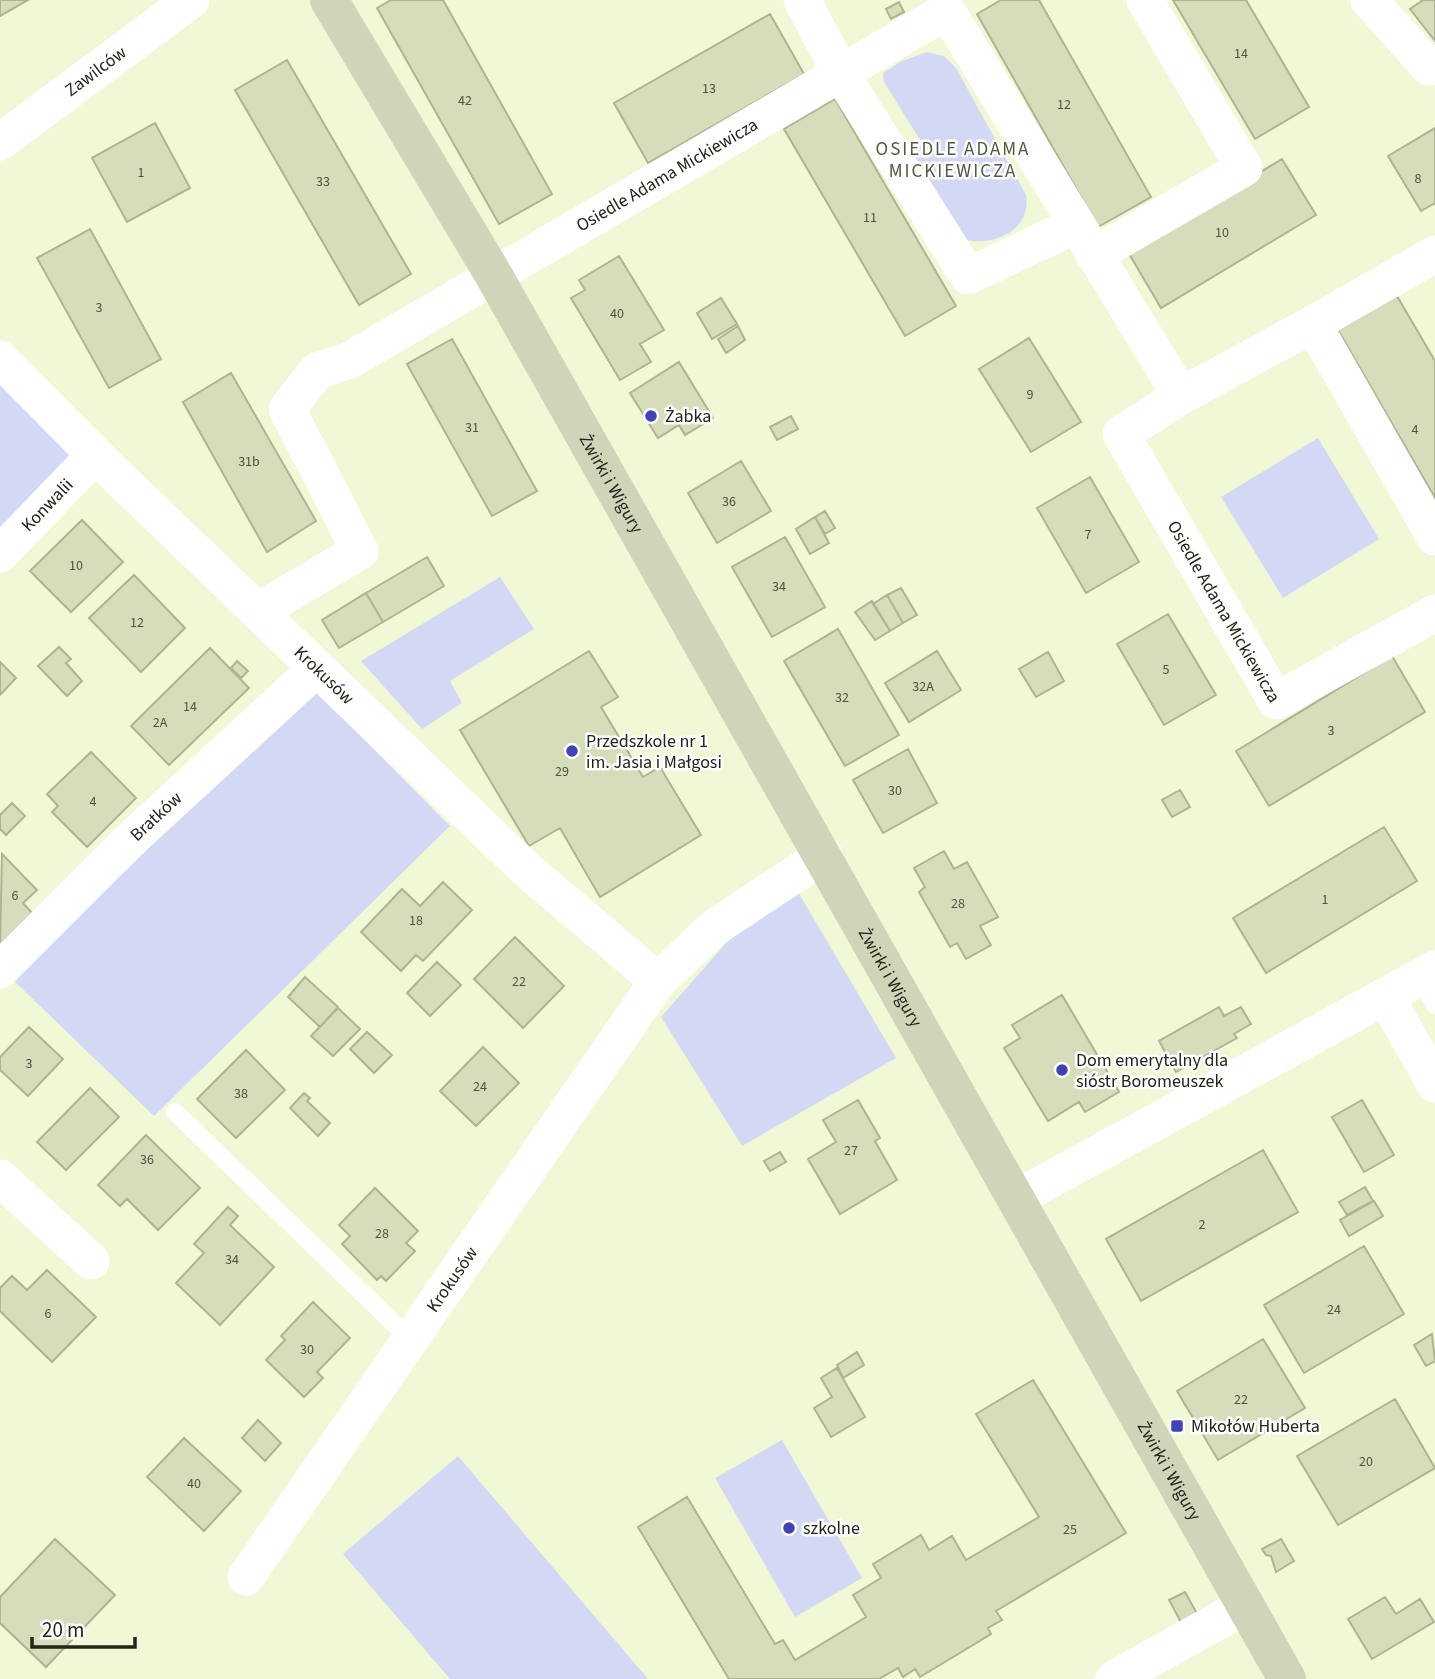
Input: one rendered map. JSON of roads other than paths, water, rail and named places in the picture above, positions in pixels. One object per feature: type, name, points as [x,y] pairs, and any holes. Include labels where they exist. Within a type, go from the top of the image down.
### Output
[{"type":"street","name":"Zawilców","points":[[0,142],[191,0]]},
{"type":"street","name":"Żwirki i Wigury","points":[[330,0],[493,274],[824,855],[1287,1679]]},
{"type":"street","points":[[802,0],[841,74],[968,276],[1085,240],[1244,168],[1145,0]]},
{"type":"street","points":[[1369,0],[1429,67]]},
{"type":"street","name":"Osiedle Adama Mickiewicza","points":[[493,274],[841,74],[952,4],[1085,240],[1181,396]]},
{"type":"street","name":"Osiedle Adama Mickiewicza","points":[[1432,622],[1276,701],[1121,434],[1181,396],[1435,254]]},
{"type":"street","points":[[260,610],[360,551],[287,409],[317,372],[350,360],[493,274]]},
{"type":"street","points":[[1313,324],[1435,537]]},
{"type":"street","name":"Krokusów","points":[[0,359],[95,455],[260,610],[526,869],[658,981]]},
{"type":"street","name":"Konwalii","points":[[0,554],[95,455]]},
{"type":"street","name":"Bratków","points":[[0,970],[128,842],[317,668]]},
{"type":"street","name":"Krokusów","points":[[246,1577],[658,981],[714,928],[824,855]]},
{"type":"street","points":[[1015,1199],[1385,996],[1430,984]]},
{"type":"street","points":[[1385,996],[1435,1084]]},
{"type":"street","points":[[0,1178],[91,1261]]},
{"type":"street","points":[[1114,1679],[1245,1606]]},
{"type":"lane","points":[[175,1112],[410,1339]]},
{"type":"place","name":"Żabka","points":[[651,416]]},
{"type":"place","name":"Przedszkole nr 1 im. Jasia i Małgosi","points":[[572,751]]},
{"type":"place","name":"Dom emerytalny dla sióstr Boromeuszek","points":[[1062,1070]]},
{"type":"place","name":"Mikołów Huberta","points":[[1177,1426]]},
{"type":"place","name":"szkolne","points":[[789,1528]]},
{"type":"district","name":"OSIEDLE ADAMA MICKIEWICZA","points":[[953,160]]}]
